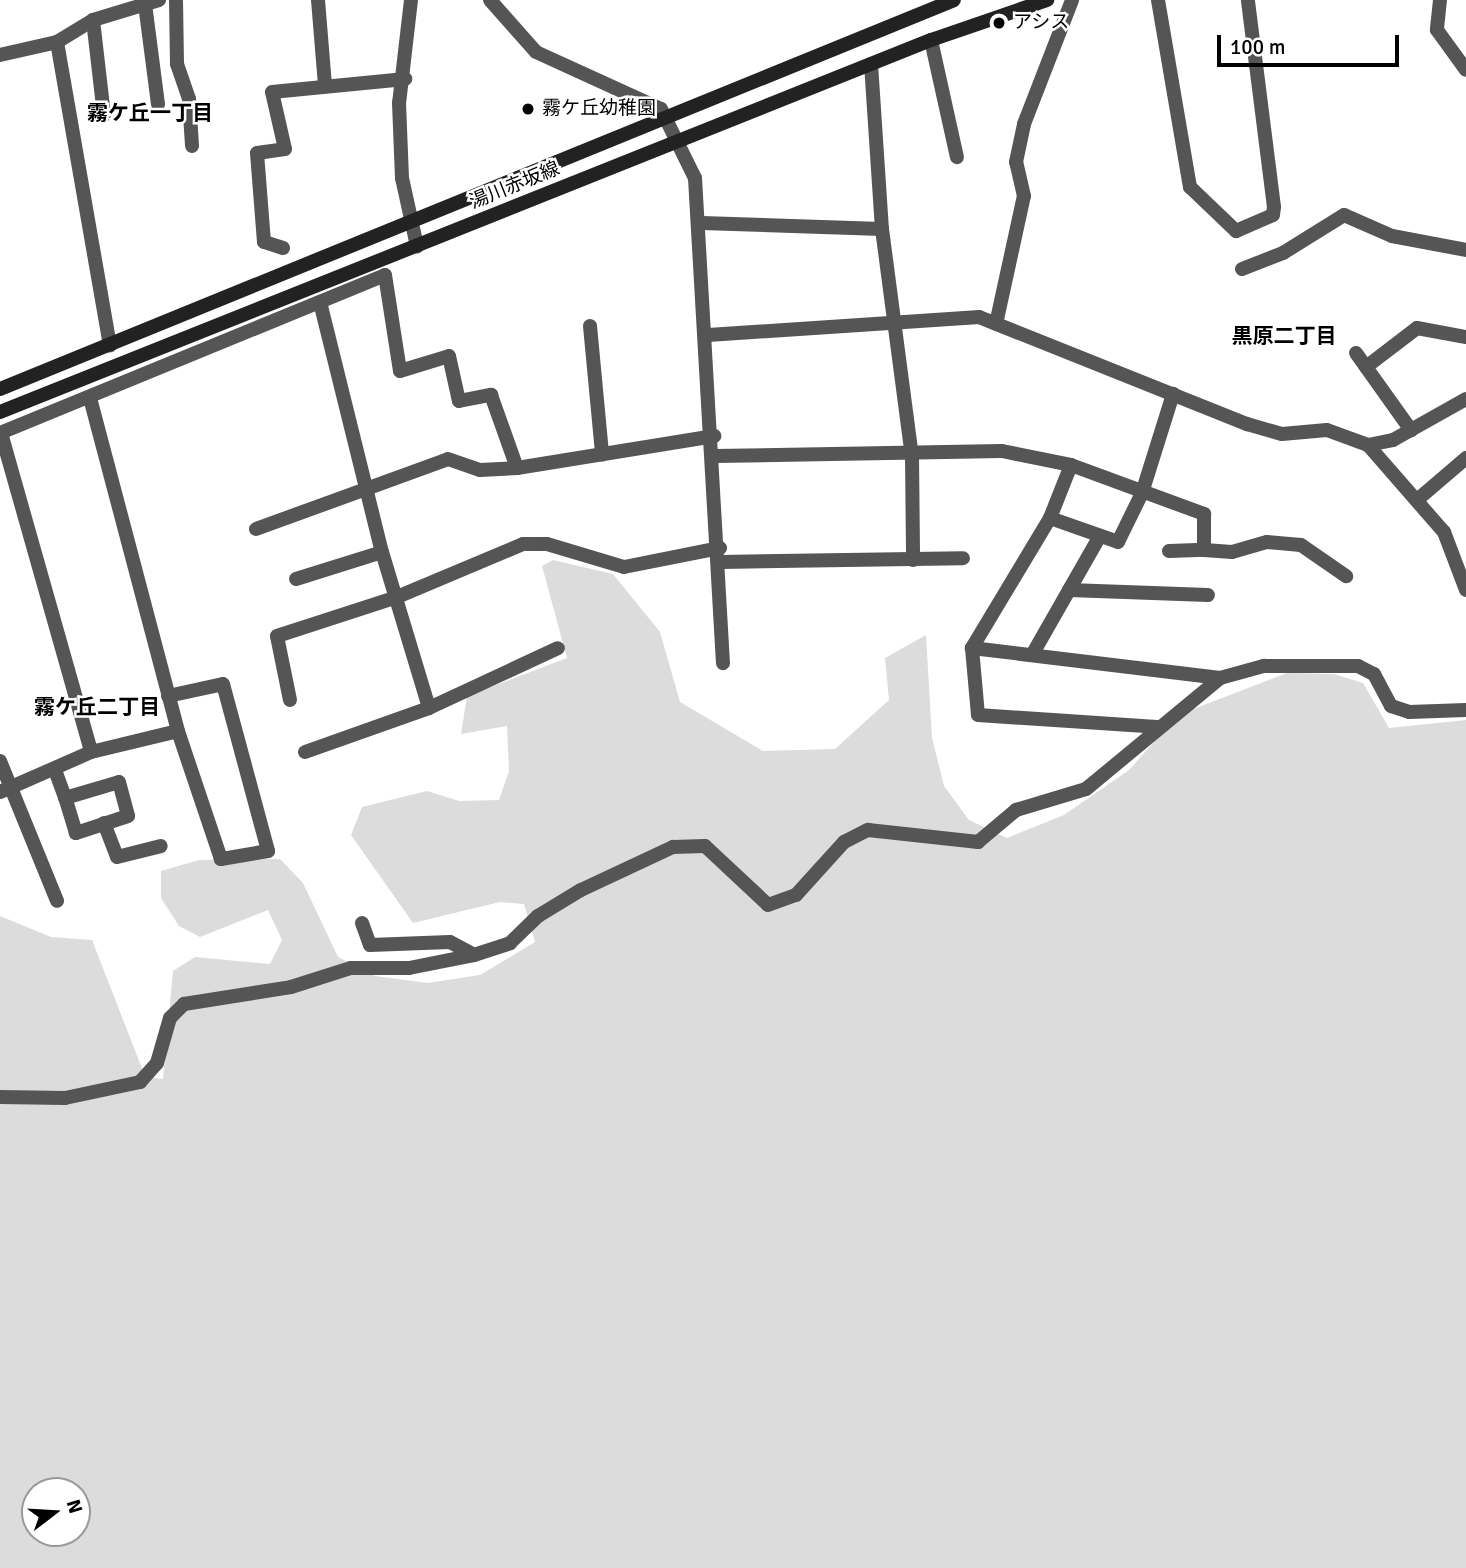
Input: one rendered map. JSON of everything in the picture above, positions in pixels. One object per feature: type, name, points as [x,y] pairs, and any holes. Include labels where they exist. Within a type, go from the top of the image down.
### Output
[{"type":"main road","name":"湯川赤坂線","points":[[0,389],[671,119],[954,0]]},
{"type":"main road","name":"湯川赤坂線","points":[[0,412],[931,40],[1048,0]]},
{"type":"street","points":[[176,0],[177,64],[189,99],[192,146]]},
{"type":"street","points":[[318,0],[325,86]]},
{"type":"street","points":[[411,0],[400,116],[411,223],[417,246]]},
{"type":"street","points":[[490,0],[536,52],[671,119],[695,178],[702,223],[721,555],[723,663]]},
{"type":"street","points":[[996,324],[1024,196],[1016,162],[1024,124],[1072,0]]},
{"type":"street","points":[[1158,0],[1190,187],[1236,230],[1273,215],[1274,207],[1248,0]]},
{"type":"street","points":[[1440,0],[1437,30],[1466,70]]},
{"type":"street","points":[[0,55],[57,42],[93,20],[152,2],[158,104]]},
{"type":"street","points":[[93,20],[104,115]]},
{"type":"street","points":[[931,40],[957,157]]},
{"type":"street","points":[[57,42],[110,345]]},
{"type":"street","points":[[871,64],[882,229],[912,456],[913,560]]},
{"type":"street","points":[[283,248],[264,242],[257,153],[285,149],[272,92],[405,79]]},
{"type":"street","points":[[1241,270],[1283,253],[1344,215],[1392,236],[1466,250]]},
{"type":"street","points":[[702,223],[882,229]]},
{"type":"street","points":[[91,752],[0,433],[385,275],[400,371],[449,356],[459,401],[491,395],[517,468]]},
{"type":"street","points":[[320,302],[382,552],[429,708]]},
{"type":"street","points":[[708,335],[979,317],[1282,434],[1327,430],[1368,445],[1417,500],[1454,549],[1466,590]]},
{"type":"street","points":[[590,326],[601,454]]},
{"type":"street","points":[[1366,367],[1418,328],[1466,337]]},
{"type":"street","points":[[1356,353],[1411,430]]},
{"type":"street","points":[[1049,518],[1118,541],[1142,494],[1173,394]]},
{"type":"street","points":[[90,398],[168,696],[221,859],[268,851],[223,684],[168,696]]},
{"type":"street","points":[[1368,445],[1411,430],[1466,399]]},
{"type":"street","points":[[256,529],[448,460],[480,470],[517,468],[714,436]]},
{"type":"street","points":[[715,456],[912,456],[1002,451],[1070,465],[1142,494],[1204,514],[1204,550]]},
{"type":"street","points":[[1417,500],[1466,457]]},
{"type":"street","points":[[1070,465],[1049,518],[972,648],[978,715],[1157,727]]},
{"type":"street","points":[[1032,655],[1100,536]]},
{"type":"street","points":[[1169,551],[1232,552],[1267,542],[1301,545],[1346,576]]},
{"type":"street","points":[[290,700],[277,636],[397,597],[523,544],[547,544],[624,567],[721,555],[913,560],[963,558]]},
{"type":"street","points":[[296,579],[382,552]]},
{"type":"street","points":[[1069,590],[1208,596]]},
{"type":"street","points":[[305,752],[429,708],[558,648]]},
{"type":"street","points":[[972,648],[1220,678],[1293,663],[1358,666],[1374,674],[1391,706],[1466,710]]},
{"type":"street","points":[[0,1097],[65,1098],[140,1082],[157,1063],[170,1018],[184,1004],[291,987],[351,968],[409,968],[474,955],[510,943],[538,916],[581,890],[673,847],[705,846],[768,905],[796,895],[844,842],[868,830],[978,842],[1016,810],[1086,789],[1157,727],[1220,678]]},
{"type":"street","points":[[5,790],[91,752],[178,731]]},
{"type":"street","points":[[0,761],[5,790],[57,901]]},
{"type":"street","points":[[55,770],[76,833],[128,816],[119,782],[65,798]]},
{"type":"street","points":[[104,824],[117,858],[161,846]]},
{"type":"street","points":[[362,923],[370,945],[450,942],[474,955]]},
{"type":"shaded area","points":[[553,560],[613,574],[660,632],[680,702],[763,751],[835,749],[889,700],[885,658],[926,635],[932,738],[944,786],[969,820],[1007,838],[1064,815],[1129,770],[1178,715],[1287,673],[1334,674],[1363,683],[1389,728],[1466,720],[1466,1568],[0,1568],[0,916],[51,937],[92,940],[145,1076],[163,1079],[173,971],[195,957],[270,964],[282,940],[268,910],[200,937],[179,926],[161,898],[161,871],[199,860],[280,859],[303,883],[338,957],[375,976],[428,983],[480,975],[535,942],[524,904],[500,902],[413,923],[351,835],[362,807],[427,791],[459,801],[499,800],[509,771],[507,726],[461,734],[467,696],[567,658],[542,566]]},
{"type":"place","name":"アシス","points":[[999,23]]},
{"type":"place","name":"霧ケ丘幼稚園","points":[[528,109]]},
{"type":"district","name":"霧ケ丘一丁目","points":[[150,113]]},
{"type":"district","name":"黒原二丁目","points":[[1284,336]]},
{"type":"district","name":"霧ケ丘二丁目","points":[[97,707]]}]
